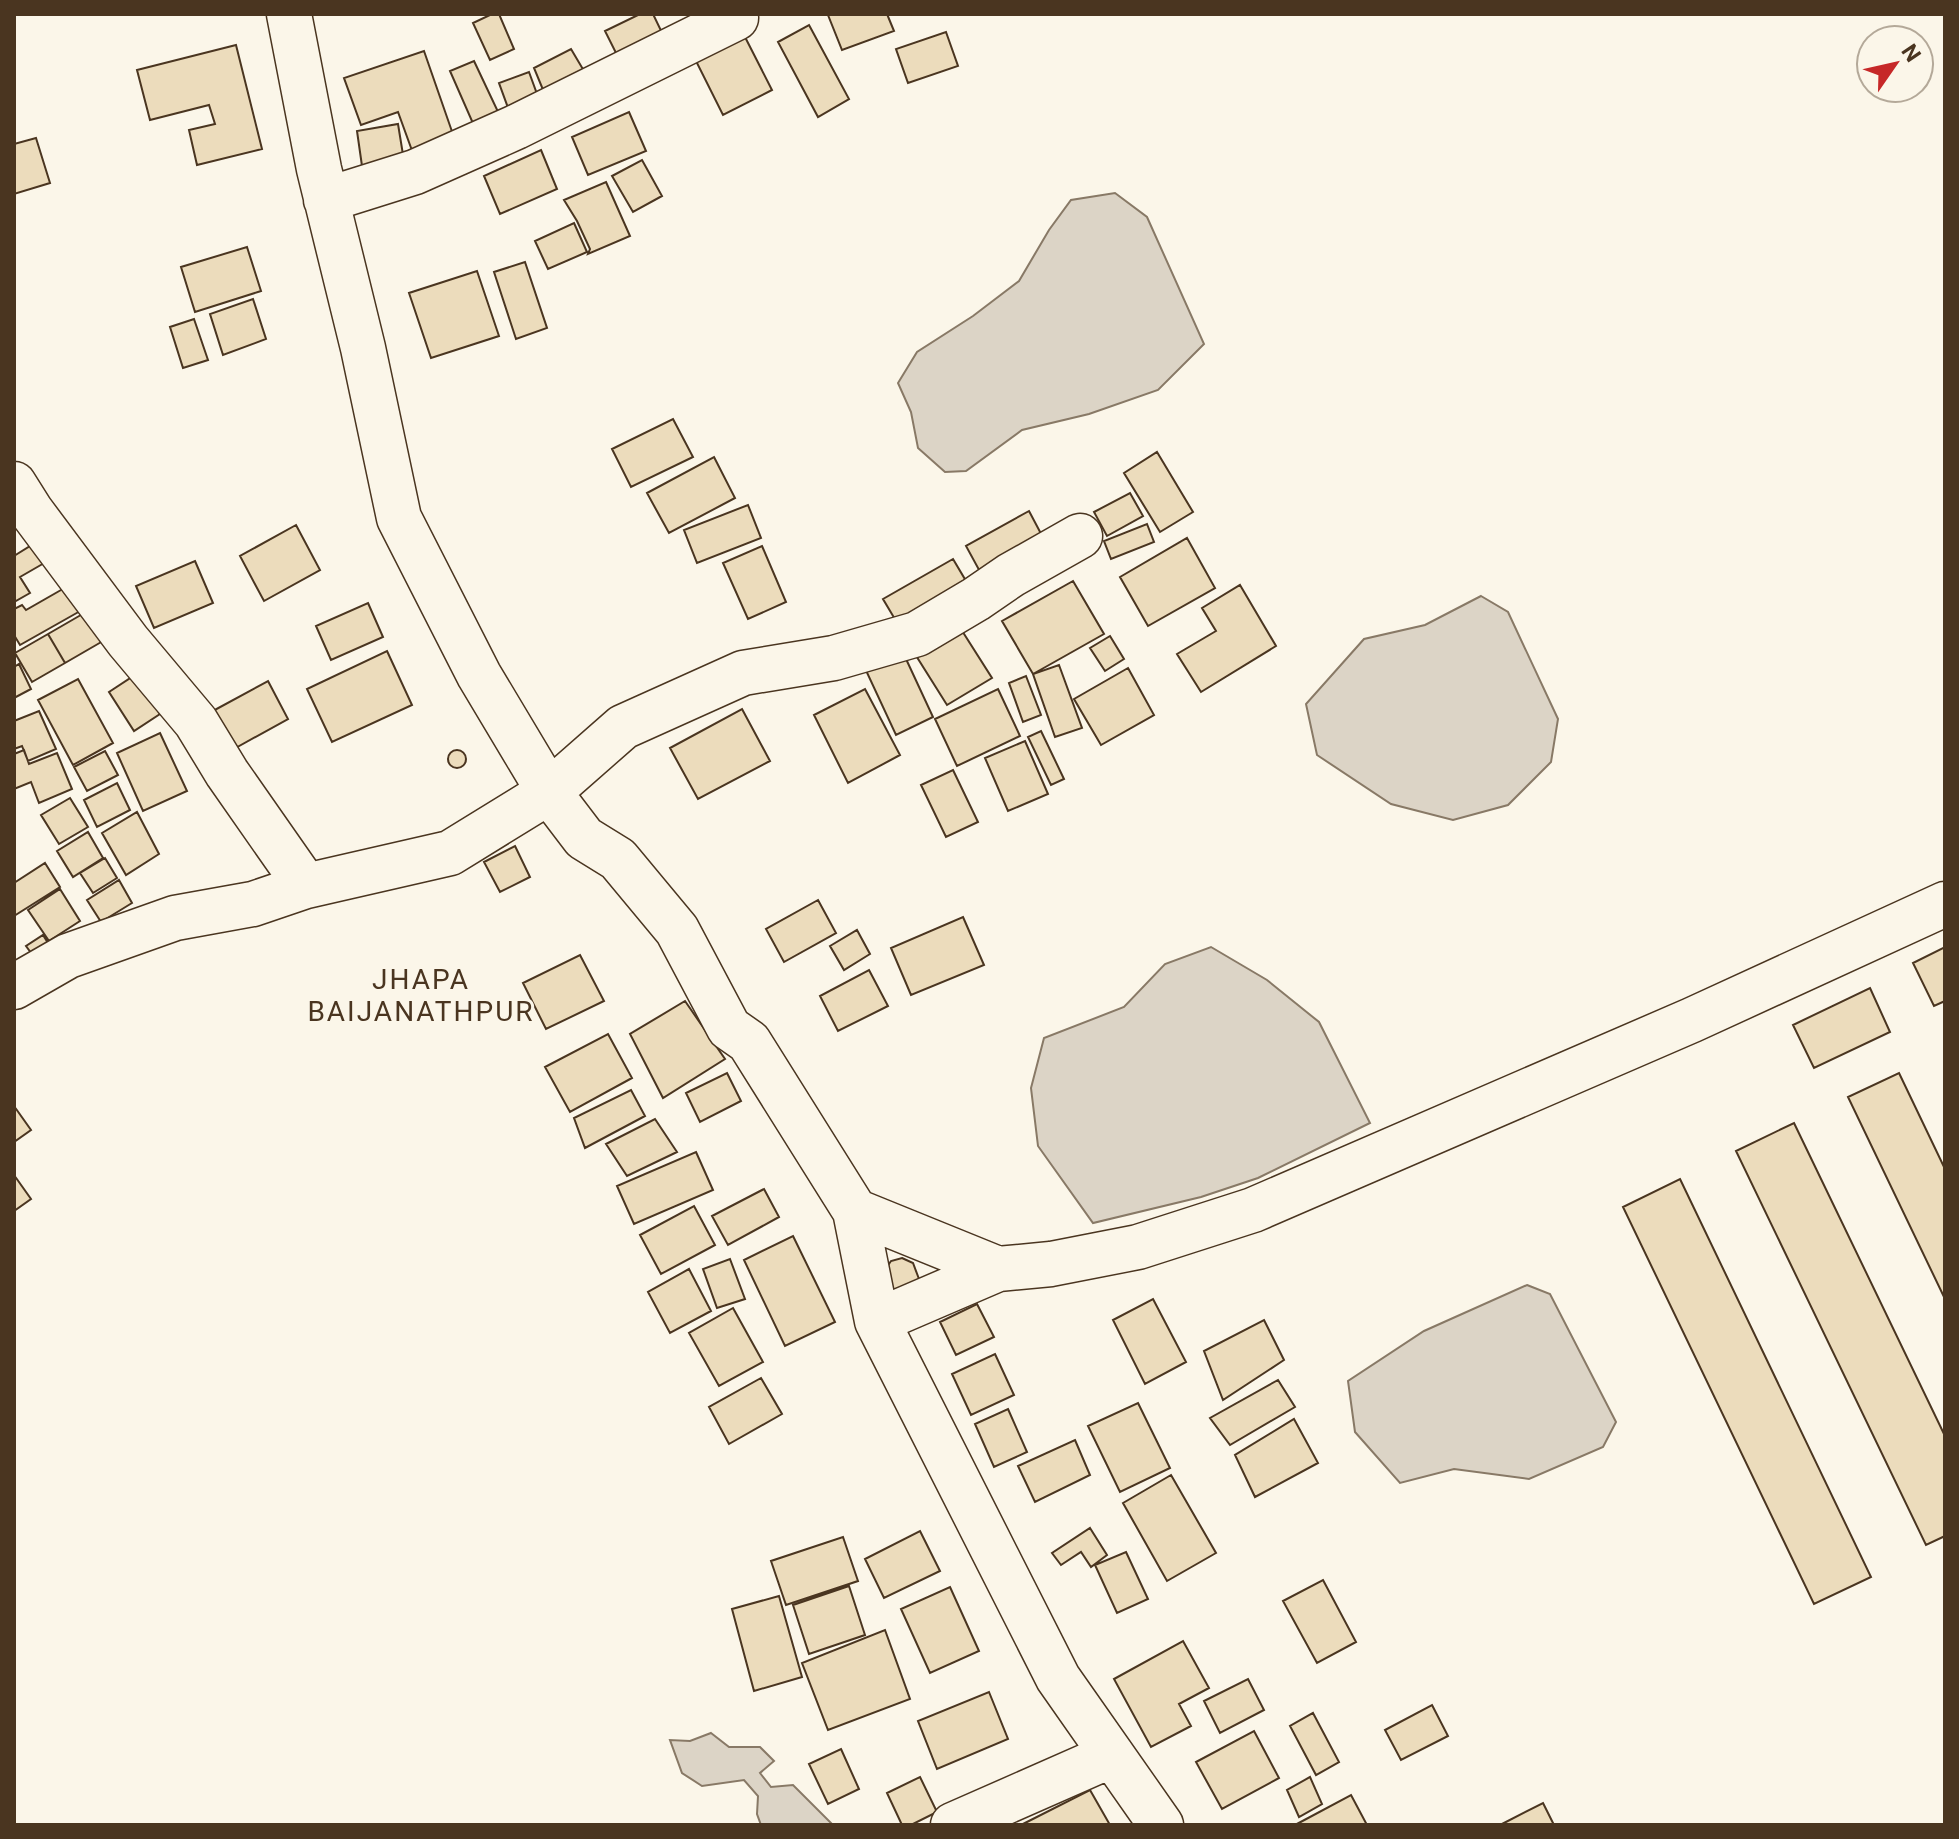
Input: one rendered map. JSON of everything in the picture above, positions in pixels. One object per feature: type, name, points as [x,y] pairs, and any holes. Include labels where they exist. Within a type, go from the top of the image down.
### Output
[{"type":"street","points":[[289,14],[326,200],[363,348],[399,518],[479,675],[549,792],[584,838],[618,859],[677,930],[729,1028],[749,1042],[855,1211],[877,1321],[1058,1678],[1161,1825]]},
{"type":"street","points":[[326,200],[415,172],[459,153],[736,18]]},
{"type":"street","points":[[14,484],[128,641],[196,722],[227,773],[306,886]]},
{"type":"street","points":[[14,987],[68,956],[175,918],[253,904],[306,886],[450,853],[549,792],[623,727],[743,673],[834,658],[917,634],[1080,536]]},
{"type":"street","points":[[877,1321],[998,1269],[1051,1264],[1138,1247],[1253,1210],[1692,1020],[1945,904]]},
{"type":"street","points":[[855,1211],[998,1269]]},
{"type":"street","points":[[953,1825],[1112,1755]]},
{"type":"shaded area","points":[[1115,193],[1147,217],[1204,344],[1158,390],[1089,414],[1022,430],[966,471],[945,472],[918,448],[911,412],[898,383],[917,352],[973,316],[1019,281],[1071,200]]},
{"type":"shaded area","points":[[1481,596],[1508,612],[1558,719],[1551,762],[1508,805],[1453,820],[1391,804],[1317,755],[1306,704],[1364,639],[1425,625]]},
{"type":"shaded area","points":[[1211,947],[1267,980],[1319,1022],[1370,1123],[1258,1178],[1201,1197],[1093,1223],[1038,1146],[1031,1088],[1044,1038],[1124,1007],[1165,964]]},
{"type":"shaded area","points":[[1527,1285],[1550,1294],[1616,1422],[1603,1447],[1529,1479],[1454,1469],[1400,1483],[1355,1432],[1348,1381],[1424,1331]]},
{"type":"shaded area","points":[[711,1733],[729,1747],[760,1747],[774,1761],[760,1773],[771,1787],[793,1785],[833,1825],[761,1825],[757,1814],[758,1796],[744,1780],[702,1786],[682,1773],[670,1740],[690,1741]]},
{"type":"building","points":[[499,14],[514,49],[490,60],[473,23]]},
{"type":"building","points":[[640,14],[653,14],[666,41],[621,63],[605,31]]},
{"type":"building","points":[[887,14],[894,31],[842,50],[828,15]]},
{"type":"building","points":[[809,25],[849,99],[818,117],[778,42]]},
{"type":"building","points":[[946,32],[958,66],[908,83],[896,49]]},
{"type":"building","points":[[745,37],[772,90],[723,115],[696,61]]},
{"type":"building","points":[[236,45],[262,149],[197,165],[189,130],[215,124],[209,105],[150,120],[137,70]]},
{"type":"building","points":[[571,49],[587,76],[546,97],[534,68]]},
{"type":"building","points":[[424,51],[456,143],[414,156],[398,112],[361,125],[344,78]]},
{"type":"building","points":[[474,61],[500,116],[475,128],[450,71]]},
{"type":"building","points":[[529,72],[541,105],[511,116],[499,83]]},
{"type":"building","points":[[629,112],[646,151],[588,175],[572,137]]},
{"type":"building","points":[[398,124],[405,167],[363,173],[357,131]]},
{"type":"building","points":[[36,138],[50,183],[14,194],[14,144]]},
{"type":"building","points":[[541,150],[557,189],[500,214],[484,176]]},
{"type":"building","points":[[642,160],[662,196],[633,212],[612,176]]},
{"type":"building","points":[[606,182],[630,236],[588,254],[590,249],[564,200]]},
{"type":"building","points":[[574,223],[587,252],[548,269],[535,241]]},
{"type":"building","points":[[247,247],[261,291],[195,312],[181,267]]},
{"type":"building","points":[[525,262],[547,328],[516,339],[494,272]]},
{"type":"building","points":[[477,271],[499,336],[431,358],[409,293]]},
{"type":"building","points":[[253,299],[266,339],[223,355],[210,314]]},
{"type":"building","points":[[194,319],[208,360],[183,368],[170,327]]},
{"type":"building","points":[[673,419],[693,457],[631,487],[612,449]]},
{"type":"building","points":[[1157,452],[1193,512],[1160,532],[1124,473]]},
{"type":"building","points":[[714,457],[735,498],[669,533],[647,493]]},
{"type":"building","points":[[1130,493],[1143,516],[1107,536],[1094,512]]},
{"type":"building","points":[[748,505],[761,538],[697,563],[684,530]]},
{"type":"building","points":[[1029,511],[1047,545],[984,579],[966,546]]},
{"type":"building","points":[[1147,524],[1154,542],[1111,559],[1104,541]]},
{"type":"building","points":[[296,525],[320,570],[264,601],[240,556]]},
{"type":"building","points":[[1187,538],[1215,588],[1148,626],[1120,577]]},
{"type":"building","points":[[35,543],[46,562],[20,577],[30,593],[14,602],[14,556]]},
{"type":"building","points":[[762,546],[786,602],[748,619],[723,563]]},
{"type":"building","points":[[953,559],[966,581],[896,621],[883,599]]},
{"type":"building","points":[[195,561],[213,603],[154,628],[136,586]]},
{"type":"building","points":[[1073,581],[1104,634],[1033,674],[1002,621]]},
{"type":"building","points":[[1240,585],[1276,646],[1201,692],[1177,654],[1216,631],[1202,608]]},
{"type":"building","points":[[68,586],[82,610],[20,645],[14,635],[14,609],[22,605],[26,610]]},
{"type":"building","points":[[368,603],[383,637],[331,660],[316,626]]},
{"type":"building","points":[[86,612],[103,641],[65,663],[48,634]]},
{"type":"building","points":[[959,626],[992,678],[947,705],[915,654]]},
{"type":"building","points":[[48,634],[65,663],[32,682],[15,653]]},
{"type":"building","points":[[1110,636],[1124,659],[1105,671],[1090,648]]},
{"type":"building","points":[[900,646],[933,717],[896,735],[863,664]]},
{"type":"building","points":[[387,651],[412,705],[332,742],[307,689]]},
{"type":"building","points":[[19,664],[31,689],[14,698],[14,667]]},
{"type":"building","points":[[1059,665],[1082,728],[1055,737],[1033,674]]},
{"type":"building","points":[[1128,668],[1154,715],[1101,745],[1074,699]]},
{"type":"building","points":[[135,675],[160,714],[134,731],[109,692]]},
{"type":"building","points":[[1026,676],[1041,715],[1023,722],[1009,683]]},
{"type":"building","points":[[78,679],[113,743],[73,765],[38,700]]},
{"type":"building","points":[[268,681],[288,719],[232,750],[211,712]]},
{"type":"building","points":[[865,689],[900,755],[848,783],[814,715]]},
{"type":"building","points":[[998,689],[1020,736],[957,766],[935,719]]},
{"type":"building","points":[[742,709],[770,761],[698,799],[670,748]]},
{"type":"building","points":[[39,711],[56,749],[28,761],[22,746],[14,749],[14,721]]},
{"type":"building","points":[[1041,731],[1064,779],[1051,785],[1028,737]]},
{"type":"building","points":[[160,733],[187,791],[143,811],[117,753]]},
{"type":"building","points":[[1025,741],[1048,794],[1008,811],[985,758]]},
{"type":"building","points":[[24,750],[29,764],[57,753],[72,789],[39,803],[31,782],[14,789],[14,754]]},
{"type":"building","points":[[457,750],[466,759],[457,768],[448,759]]},
{"type":"building","points":[[105,751],[118,775],[87,791],[74,767]]},
{"type":"building","points":[[953,770],[978,822],[946,837],[921,785]]},
{"type":"building","points":[[117,783],[130,810],[97,827],[84,800]]},
{"type":"building","points":[[70,798],[88,827],[59,844],[41,815]]},
{"type":"building","points":[[137,812],[159,854],[126,875],[102,833]]},
{"type":"building","points":[[88,832],[103,858],[73,877],[57,851]]},
{"type":"building","points":[[515,846],[530,877],[500,892],[484,862]]},
{"type":"building","points":[[105,858],[117,878],[93,893],[80,873]]},
{"type":"building","points":[[45,863],[60,887],[14,916],[14,883]]},
{"type":"building","points":[[119,880],[132,903],[101,922],[87,900]]},
{"type":"building","points":[[60,889],[80,921],[49,941],[28,910]]},
{"type":"building","points":[[818,900],[836,933],[784,962],[766,929]]},
{"type":"building","points":[[963,917],[984,965],[911,995],[891,948]]},
{"type":"building","points":[[857,930],[870,954],[844,970],[830,946]]},
{"type":"building","points":[[43,935],[53,951],[37,961],[26,946]]},
{"type":"building","points":[[1945,947],[1945,1001],[1934,1006],[1913,963]]},
{"type":"building","points":[[580,955],[604,1001],[546,1029],[523,983]]},
{"type":"building","points":[[869,970],[888,1006],[838,1031],[820,996]]},
{"type":"building","points":[[1870,988],[1890,1032],[1814,1068],[1793,1025]]},
{"type":"building","points":[[685,1001],[725,1059],[663,1098],[630,1034]]},
{"type":"building","points":[[608,1034],[632,1078],[570,1112],[545,1067]]},
{"type":"building","points":[[727,1073],[741,1101],[700,1122],[686,1093]]},
{"type":"building","points":[[1899,1073],[1945,1169],[1945,1299],[1848,1097]]},
{"type":"building","points":[[631,1090],[645,1116],[585,1148],[574,1118]]},
{"type":"building","points":[[14,1106],[31,1130],[14,1142]]},
{"type":"building","points":[[655,1119],[677,1152],[627,1176],[606,1144]]},
{"type":"building","points":[[1794,1123],[1945,1436],[1945,1536],[1926,1545],[1736,1151]]},
{"type":"building","points":[[696,1152],[713,1190],[634,1224],[617,1186]]},
{"type":"building","points":[[14,1175],[31,1199],[14,1211]]},
{"type":"building","points":[[1680,1179],[1871,1577],[1814,1604],[1623,1207]]},
{"type":"building","points":[[764,1189],[779,1217],[728,1245],[712,1216]]},
{"type":"building","points":[[694,1206],[715,1245],[661,1274],[640,1235]]},
{"type":"building","points":[[793,1236],[835,1322],[785,1346],[744,1260]]},
{"type":"building","points":[[902,1258],[913,1263],[919,1279],[895,1293],[882,1274],[891,1261]]},
{"type":"building","points":[[730,1259],[745,1299],[717,1308],[703,1269]]},
{"type":"building","points":[[689,1269],[711,1311],[670,1333],[648,1292]]},
{"type":"building","points":[[1153,1299],[1186,1362],[1145,1384],[1113,1320]]},
{"type":"building","points":[[977,1304],[994,1337],[956,1355],[940,1322]]},
{"type":"building","points":[[733,1308],[763,1362],[719,1386],[689,1333]]},
{"type":"building","points":[[1264,1320],[1284,1360],[1223,1400],[1204,1351]]},
{"type":"building","points":[[995,1354],[1014,1395],[971,1415],[952,1374]]},
{"type":"building","points":[[761,1378],[782,1414],[729,1444],[709,1407]]},
{"type":"building","points":[[1278,1380],[1295,1407],[1230,1445],[1210,1418]]},
{"type":"building","points":[[1138,1403],[1170,1468],[1120,1492],[1088,1426]]},
{"type":"building","points":[[1008,1409],[1027,1452],[994,1467],[975,1424]]},
{"type":"building","points":[[1294,1419],[1318,1463],[1255,1497],[1235,1455]]},
{"type":"building","points":[[1075,1440],[1090,1475],[1035,1502],[1018,1466]]},
{"type":"building","points":[[1171,1475],[1216,1553],[1167,1581],[1123,1503]]},
{"type":"building","points":[[1090,1528],[1107,1555],[1091,1567],[1081,1552],[1061,1565],[1052,1553]]},
{"type":"building","points":[[920,1531],[940,1571],[884,1598],[865,1559]]},
{"type":"building","points":[[843,1537],[858,1581],[786,1605],[771,1561]]},
{"type":"building","points":[[1126,1552],[1148,1599],[1117,1613],[1095,1565]]},
{"type":"building","points":[[1323,1580],[1356,1642],[1317,1663],[1283,1601]]},
{"type":"building","points":[[849,1586],[865,1635],[809,1654],[793,1605]]},
{"type":"building","points":[[950,1587],[979,1651],[930,1673],[901,1609]]},
{"type":"building","points":[[779,1596],[802,1677],[754,1691],[732,1609]]},
{"type":"building","points":[[885,1630],[910,1699],[828,1730],[802,1663]]},
{"type":"building","points":[[1183,1641],[1209,1688],[1179,1704],[1191,1726],[1151,1747],[1114,1679]]},
{"type":"building","points":[[1248,1679],[1264,1710],[1220,1733],[1204,1701]]},
{"type":"building","points":[[989,1692],[1008,1739],[937,1769],[918,1721]]},
{"type":"building","points":[[1432,1705],[1448,1736],[1401,1760],[1385,1730]]},
{"type":"building","points":[[1313,1713],[1339,1762],[1316,1775],[1290,1726]]},
{"type":"building","points":[[1254,1731],[1279,1778],[1222,1809],[1196,1762]]},
{"type":"building","points":[[841,1749],[859,1789],[828,1804],[809,1764]]},
{"type":"building","points":[[920,1777],[937,1812],[911,1825],[902,1825],[887,1793]]},
{"type":"building","points":[[1310,1777],[1322,1804],[1299,1817],[1287,1790]]},
{"type":"building","points":[[1090,1790],[1110,1825],[1021,1825]]},
{"type":"building","points":[[1351,1795],[1367,1825],[1295,1825]]},
{"type":"building","points":[[1543,1803],[1554,1825],[1502,1824]]},
{"type":"district","name":"JHAPA BAIJANATHPUR","points":[[421,995]]}]
